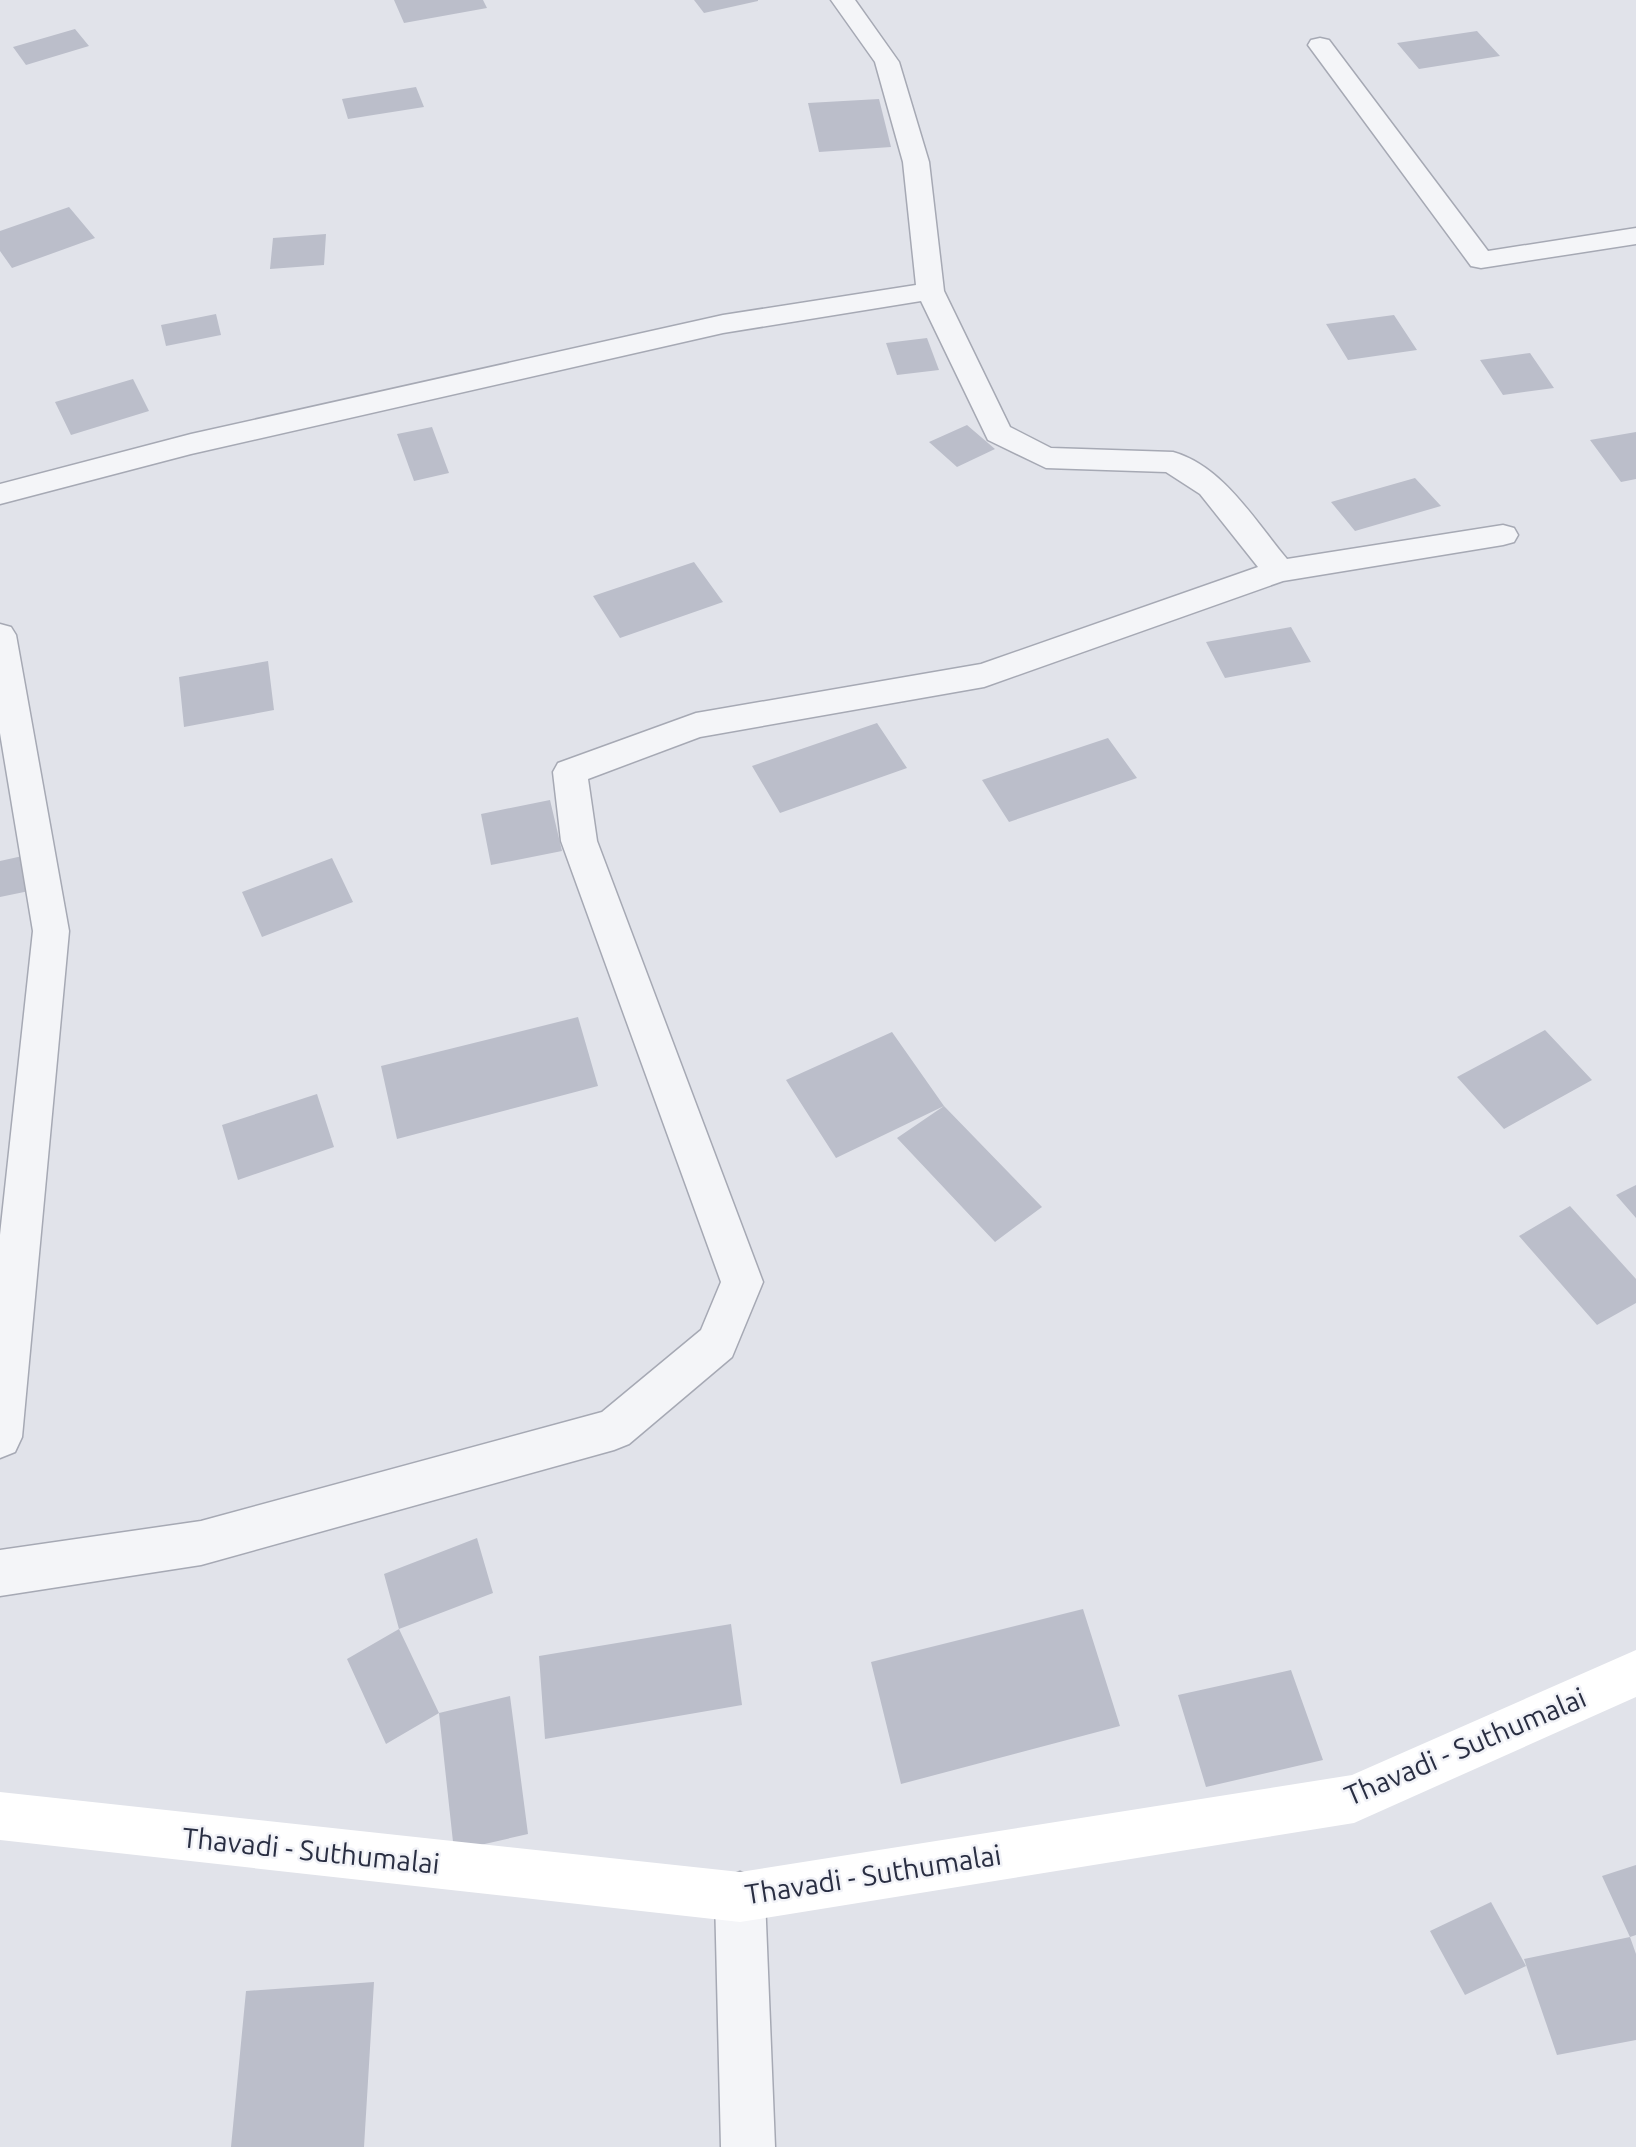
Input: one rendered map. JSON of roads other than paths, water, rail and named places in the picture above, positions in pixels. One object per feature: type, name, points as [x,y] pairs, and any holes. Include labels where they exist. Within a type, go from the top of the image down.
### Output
[{"type":"main road","name":"Thavadi - Suthumalai","points":[[0,1816],[740,1897],[1354,1799],[1636,1673]]},
{"type":"street","points":[[843,0],[887,62],[916,162],[930,291],[998,433],[1046,458],[1173,462],[1211,487],[1279,571]]},
{"type":"street","points":[[1320,46],[1481,260],[1636,236]]},
{"type":"street","points":[[0,494],[191,444],[723,324],[930,291]]},
{"type":"street","points":[[0,1573],[201,1543],[614,1429],[717,1343],[742,1282],[579,841],[570,772],[696,725],[984,675],[1279,571],[1503,535]]},
{"type":"street","points":[[0,635],[51,931],[0,1437]]},
{"type":"street","points":[[740,1897],[748,2147]]}]
